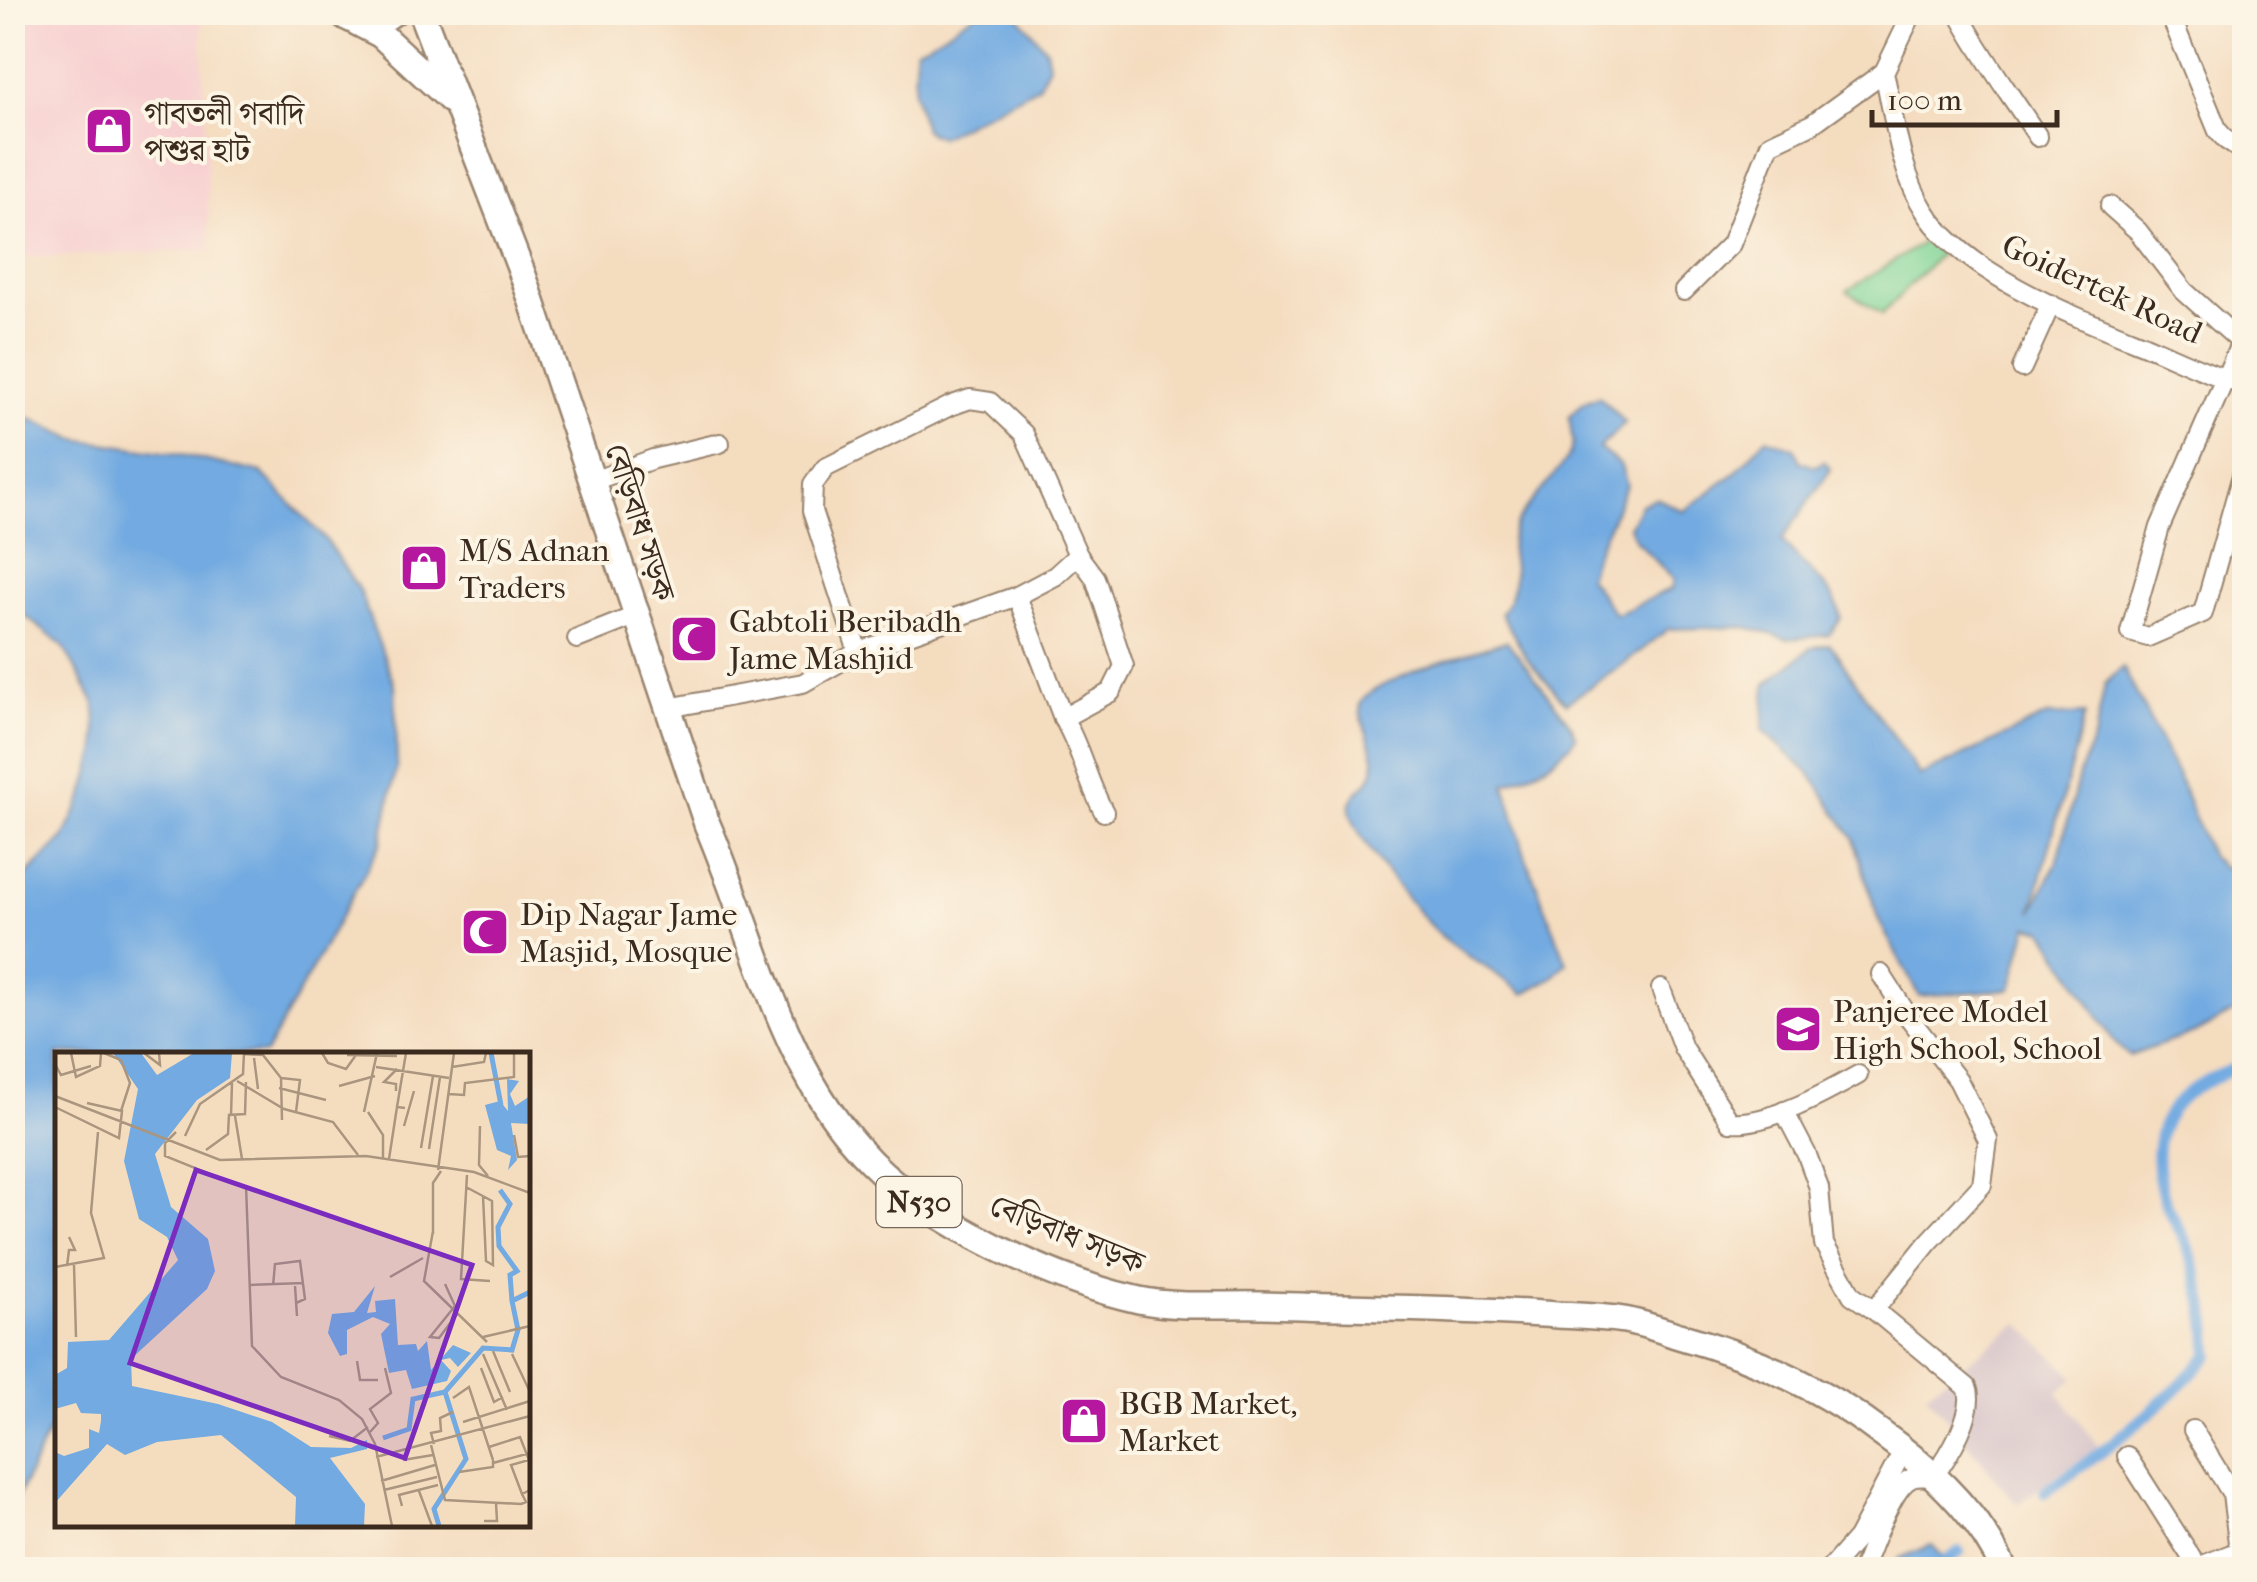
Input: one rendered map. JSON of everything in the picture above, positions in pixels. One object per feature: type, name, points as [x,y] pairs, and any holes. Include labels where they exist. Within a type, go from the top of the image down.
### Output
[{"type":"highway","points":[[349,18],[372,24],[394,12]]},
{"type":"highway","name":"বেড়িবাধ সড়ক","points":[[421,12],[524,278],[707,824],[770,992],[809,1076],[854,1144],[902,1190],[931,1211],[1033,1264],[1143,1301],[1480,1310],[1626,1320],[1735,1352],[1840,1402],[1904,1449],[1953,1497],[1996,1550],[2004,1570]]},
{"type":"highway","name":"বেড়িবাধ সড়ক","points":[[349,18],[381,35],[461,110]]},
{"type":"street","points":[[1684,291],[1731,244],[1770,144],[1812,124],[1884,72],[1913,12]]},
{"type":"street","points":[[1958,12],[1975,45],[2002,79],[2038,137]]},
{"type":"street","points":[[2169,12],[2218,130],[2244,152]]},
{"type":"street","name":"Goidertek Road","points":[[1884,72],[1911,180],[1923,208],[1945,238],[1972,260],[2051,304],[2235,382]]},
{"type":"street","points":[[2110,206],[2138,231],[2184,291],[2241,342],[2235,382],[2160,527],[2130,632],[2148,637],[2203,614],[2244,468]]},
{"type":"street","points":[[2022,368],[2051,304]]},
{"type":"street","points":[[858,652],[815,523],[813,485],[825,468],[950,406],[970,399],[990,402],[1024,434],[1078,555],[1095,578],[1124,666],[1111,692],[1063,718]]},
{"type":"street","points":[[594,481],[653,459],[720,444]]},
{"type":"street","points":[[668,708],[803,684],[858,652],[1017,596],[1055,576],[1078,555]]},
{"type":"street","points":[[1017,596],[1089,786],[1104,812]]},
{"type":"street","points":[[576,639],[636,616]]},
{"type":"street","points":[[1874,1310],[1982,1184],[1988,1140],[1958,1080],[1881,974]]},
{"type":"street","points":[[1661,989],[1683,1048],[1730,1122],[1784,1111],[1818,1098],[1858,1075]]},
{"type":"street","points":[[1784,1111],[1808,1155],[1819,1188],[1824,1244],[1852,1296],[1970,1390],[1954,1447],[1933,1477],[1915,1476],[1907,1480],[1862,1570]]},
{"type":"street","points":[[2128,1456],[2194,1568],[2241,1560],[2238,1490],[2192,1430]]},
{"type":"street","points":[[1828,1570],[1857,1538],[1904,1449]]},
{"type":"shaded area","name":"গাবতলী গবাদি পশুর হাট","points":[[12,13],[201,13],[210,250],[13,258]]},
{"type":"shaded area","points":[[2019,1323],[2075,1378],[2058,1392],[2098,1446],[2017,1504],[1926,1393]]},
{"type":"green space","points":[[1930,238],[1940,254],[1882,314],[1847,291]]},
{"type":"water","points":[[976,13],[1016,13],[1046,49],[1049,65],[1038,86],[940,137],[924,130],[914,91],[916,48]]},
{"type":"water","points":[[1599,396],[1625,423],[1599,448],[1621,466],[1627,485],[1588,577],[1615,614],[1672,589],[1674,579],[1636,541],[1629,527],[1641,504],[1656,498],[1684,511],[1734,474],[1766,438],[1795,448],[1801,462],[1816,466],[1824,461],[1831,469],[1782,540],[1825,586],[1838,606],[1841,618],[1829,635],[1787,639],[1746,627],[1668,629],[1566,703],[1528,660],[1501,613],[1513,589],[1514,530],[1570,453],[1573,443],[1569,417],[1584,402]]},
{"type":"water","points":[[13,411],[75,439],[177,454],[262,473],[326,540],[359,590],[395,686],[397,765],[381,843],[266,1052],[55,1052],[55,1418],[13,1507],[13,897],[27,875],[64,838],[84,795],[97,749],[95,704],[63,646],[13,606]]},
{"type":"water","points":[[1507,641],[1576,737],[1552,761],[1505,784],[1525,855],[1567,963],[1553,977],[1524,994],[1428,923],[1372,852],[1350,808],[1374,770],[1360,709],[1369,694],[1428,666]]},
{"type":"water","points":[[1830,644],[1920,776],[2047,716],[2085,714],[2032,912],[2058,860],[2080,771],[2095,735],[2105,684],[2123,667],[2179,778],[2209,854],[2224,869],[2244,849],[2244,1007],[2197,1032],[2129,1056],[2115,1043],[2044,930],[2028,926],[2011,989],[1919,996],[1878,919],[1854,839],[1812,776],[1763,730],[1766,684],[1811,648]]},
{"type":"water","points":[[1932,1545],[1954,1569],[1893,1569],[1900,1558]]},
{"type":"waterway","points":[[2045,1492],[2131,1428],[2209,1355],[2199,1284],[2186,1243],[2165,1200],[2158,1146],[2162,1127],[2184,1096],[2201,1084],[2244,1066]]},
{"type":"waterway","points":[[1947,1561],[1959,1552]]},
{"type":"place","name":"গাবতলী গবাদি পশুর হাট","points":[[109,131]]},
{"type":"place","name":"M/S Adnan Traders","points":[[424,568]]},
{"type":"place","name":"Gabtoli Beribadh Jame Mashjid","points":[[694,639]]},
{"type":"place","name":"Dip Nagar Jame Masjid, Mosque","points":[[485,932]]},
{"type":"place","name":"Panjeree Model High School, School","points":[[1798,1029]]},
{"type":"place","name":"BGB Market, Market","points":[[1084,1421]]}]
